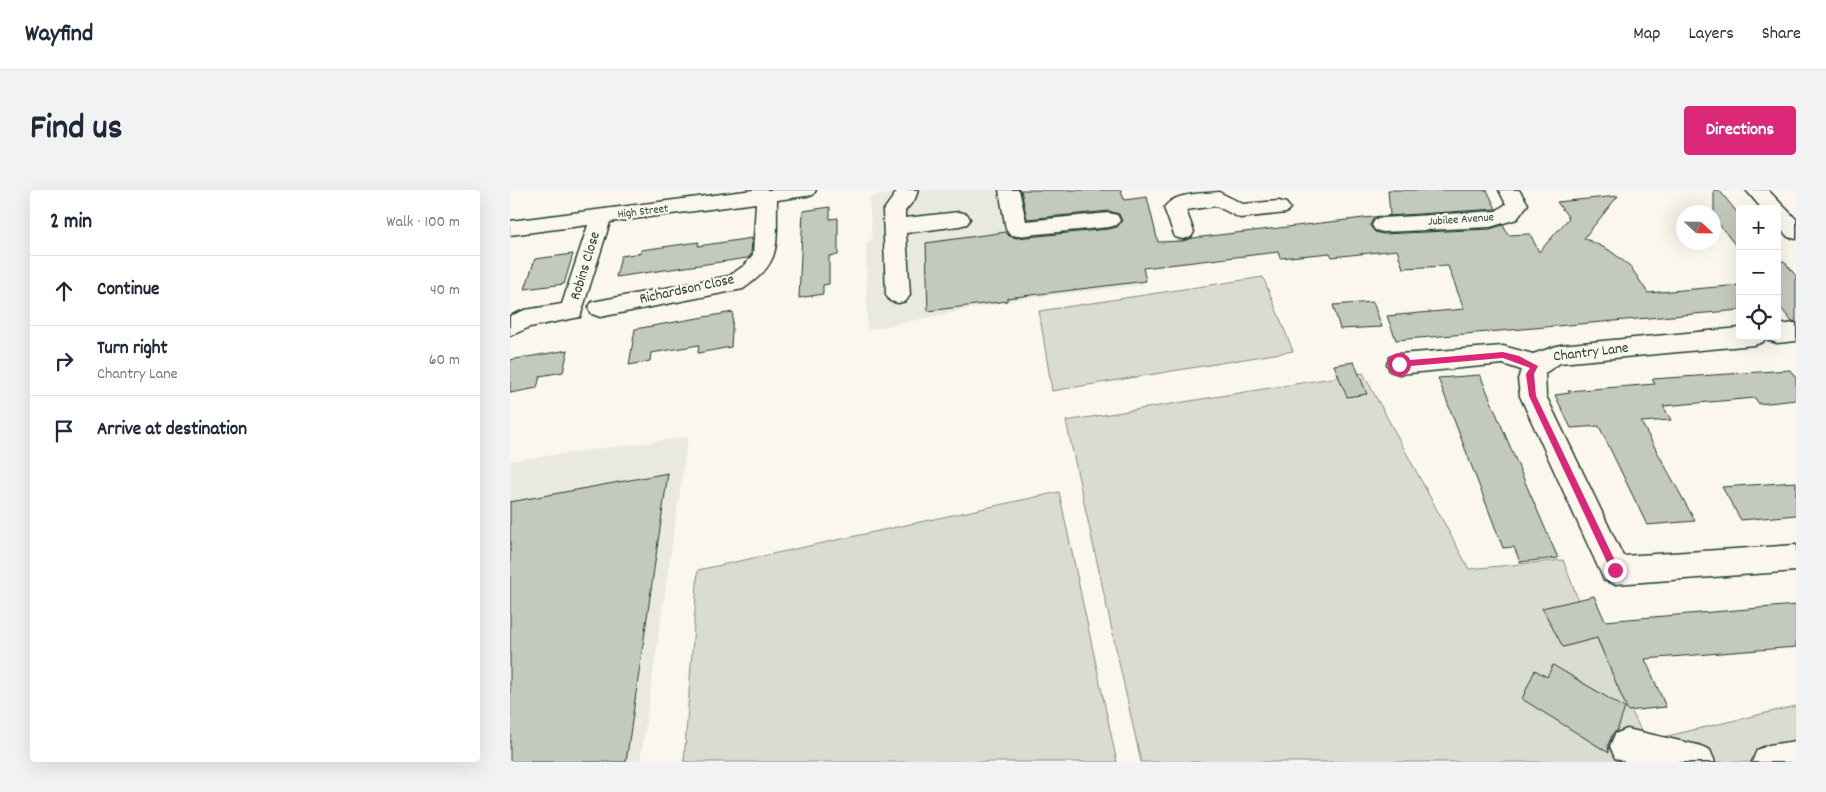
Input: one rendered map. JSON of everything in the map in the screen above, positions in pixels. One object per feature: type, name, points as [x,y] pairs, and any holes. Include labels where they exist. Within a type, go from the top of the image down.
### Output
[{"type":"street","points":[[648,211],[650,190]]},
{"type":"street","name":"High Street","points":[[510,228],[806,190]]},
{"type":"street","points":[[898,295],[894,211],[908,194],[908,190]]},
{"type":"street","points":[[1009,190],[1017,229],[1109,220]]},
{"type":"street","name":"Jubilee Avenue","points":[[1383,224],[1490,220],[1507,216],[1514,211],[1516,204],[1509,190]]},
{"type":"street","points":[[1756,190],[1770,205]]},
{"type":"street","points":[[1182,232],[1175,208],[1218,194],[1240,211],[1279,208]]},
{"type":"street","name":"Richardson Close","points":[[600,308],[721,287],[744,278],[760,263],[764,255],[766,195]]},
{"type":"street","points":[[1781,216],[1796,232]]},
{"type":"street","name":"Robins Close","points":[[510,327],[525,319],[572,311],[601,217]]},
{"type":"street","points":[[895,227],[960,220]]},
{"type":"street","points":[[1781,334],[1796,332]]},
{"type":"street","name":"Chantry Lane","points":[[1736,338],[1560,354],[1549,357],[1535,366],[1530,374],[1533,396],[1615,570],[1796,558]]},
{"type":"street","points":[[1399,364],[1503,355],[1517,358],[1535,366]]},
{"type":"street","points":[[1627,746],[1698,762]]},
{"type":"street","points":[[1769,762],[1796,758]]},
{"type":"shaded area","points":[[916,190],[1121,190],[1144,285],[1019,299],[867,330],[866,244],[872,238],[869,197]]},
{"type":"shaded area","points":[[1263,277],[1293,351],[1052,391],[1039,311]]},
{"type":"shaded area","points":[[1363,373],[1469,569],[1563,560],[1577,597],[1646,741],[1796,706],[1796,762],[1141,762],[1066,421]]},
{"type":"shaded area","points":[[688,437],[640,762],[510,762],[510,461]]},
{"type":"shaded area","points":[[1059,492],[1117,762],[684,762],[698,570]]},
{"type":"building","points":[[1021,190],[1121,190],[1124,200],[1147,197],[1158,242],[1183,241],[1193,238],[1381,216],[1373,219],[1370,226],[1375,232],[1383,234],[1490,229],[1503,225],[1508,235],[1530,234],[1539,252],[1569,218],[1557,202],[1618,196],[1584,238],[1609,250],[1630,266],[1648,293],[1736,285],[1736,310],[1396,340],[1387,316],[1464,309],[1448,266],[1403,268],[1397,250],[1332,257],[1330,253],[1280,258],[1278,252],[1143,268],[1146,281],[1007,298],[1007,301],[928,311],[926,243],[1006,232],[1009,236],[1017,238],[1109,229],[1117,227],[1122,221],[1119,214],[1109,211],[1027,219]]},
{"type":"building","points":[[1388,190],[1487,190],[1496,209],[1387,216],[1390,215]]},
{"type":"building","points":[[1714,190],[1719,190],[1736,211],[1736,246],[1721,227],[1721,205],[1714,205]]},
{"type":"building","points":[[830,207],[830,219],[838,218],[838,255],[829,256],[829,284],[823,285],[823,294],[799,298],[803,211]]},
{"type":"building","points":[[752,238],[751,254],[748,258],[616,277],[621,256],[641,253],[641,250],[699,242],[698,246]]},
{"type":"building","points":[[573,254],[564,284],[525,289],[535,259]]},
{"type":"building","points":[[1781,261],[1784,261],[1796,276],[1796,321],[1792,322],[1781,308]]},
{"type":"building","points":[[1373,302],[1382,327],[1340,329],[1333,305]]},
{"type":"building","points":[[733,312],[731,347],[698,353],[699,345],[651,353],[650,361],[629,365],[635,329]]},
{"type":"building","points":[[568,350],[563,372],[540,376],[537,388],[510,393],[510,360]]},
{"type":"building","points":[[1354,362],[1367,394],[1347,397],[1334,365]]},
{"type":"building","points":[[1790,370],[1796,378],[1796,400],[1759,404],[1755,398],[1663,406],[1671,420],[1641,422],[1695,521],[1647,525],[1599,426],[1571,428],[1555,395],[1570,393],[1568,391],[1655,384],[1652,379]]},
{"type":"building","points":[[1480,375],[1558,558],[1520,562],[1514,547],[1503,548],[1438,378]]},
{"type":"building","points":[[668,473],[626,762],[510,762],[510,502]]},
{"type":"building","points":[[1796,482],[1796,515],[1741,520],[1722,487]]},
{"type":"building","points":[[1594,596],[1605,621],[1796,605],[1796,647],[1645,659],[1666,707],[1628,711],[1597,638],[1563,647],[1542,608]]},
{"type":"building","points":[[1553,665],[1625,708],[1617,731],[1613,733],[1608,745],[1609,753],[1522,699],[1535,670],[1547,677]]},
{"type":"route","points":[[1399,364],[1503,355],[1517,358],[1535,366],[1530,374],[1533,396],[1615,570]]}]
